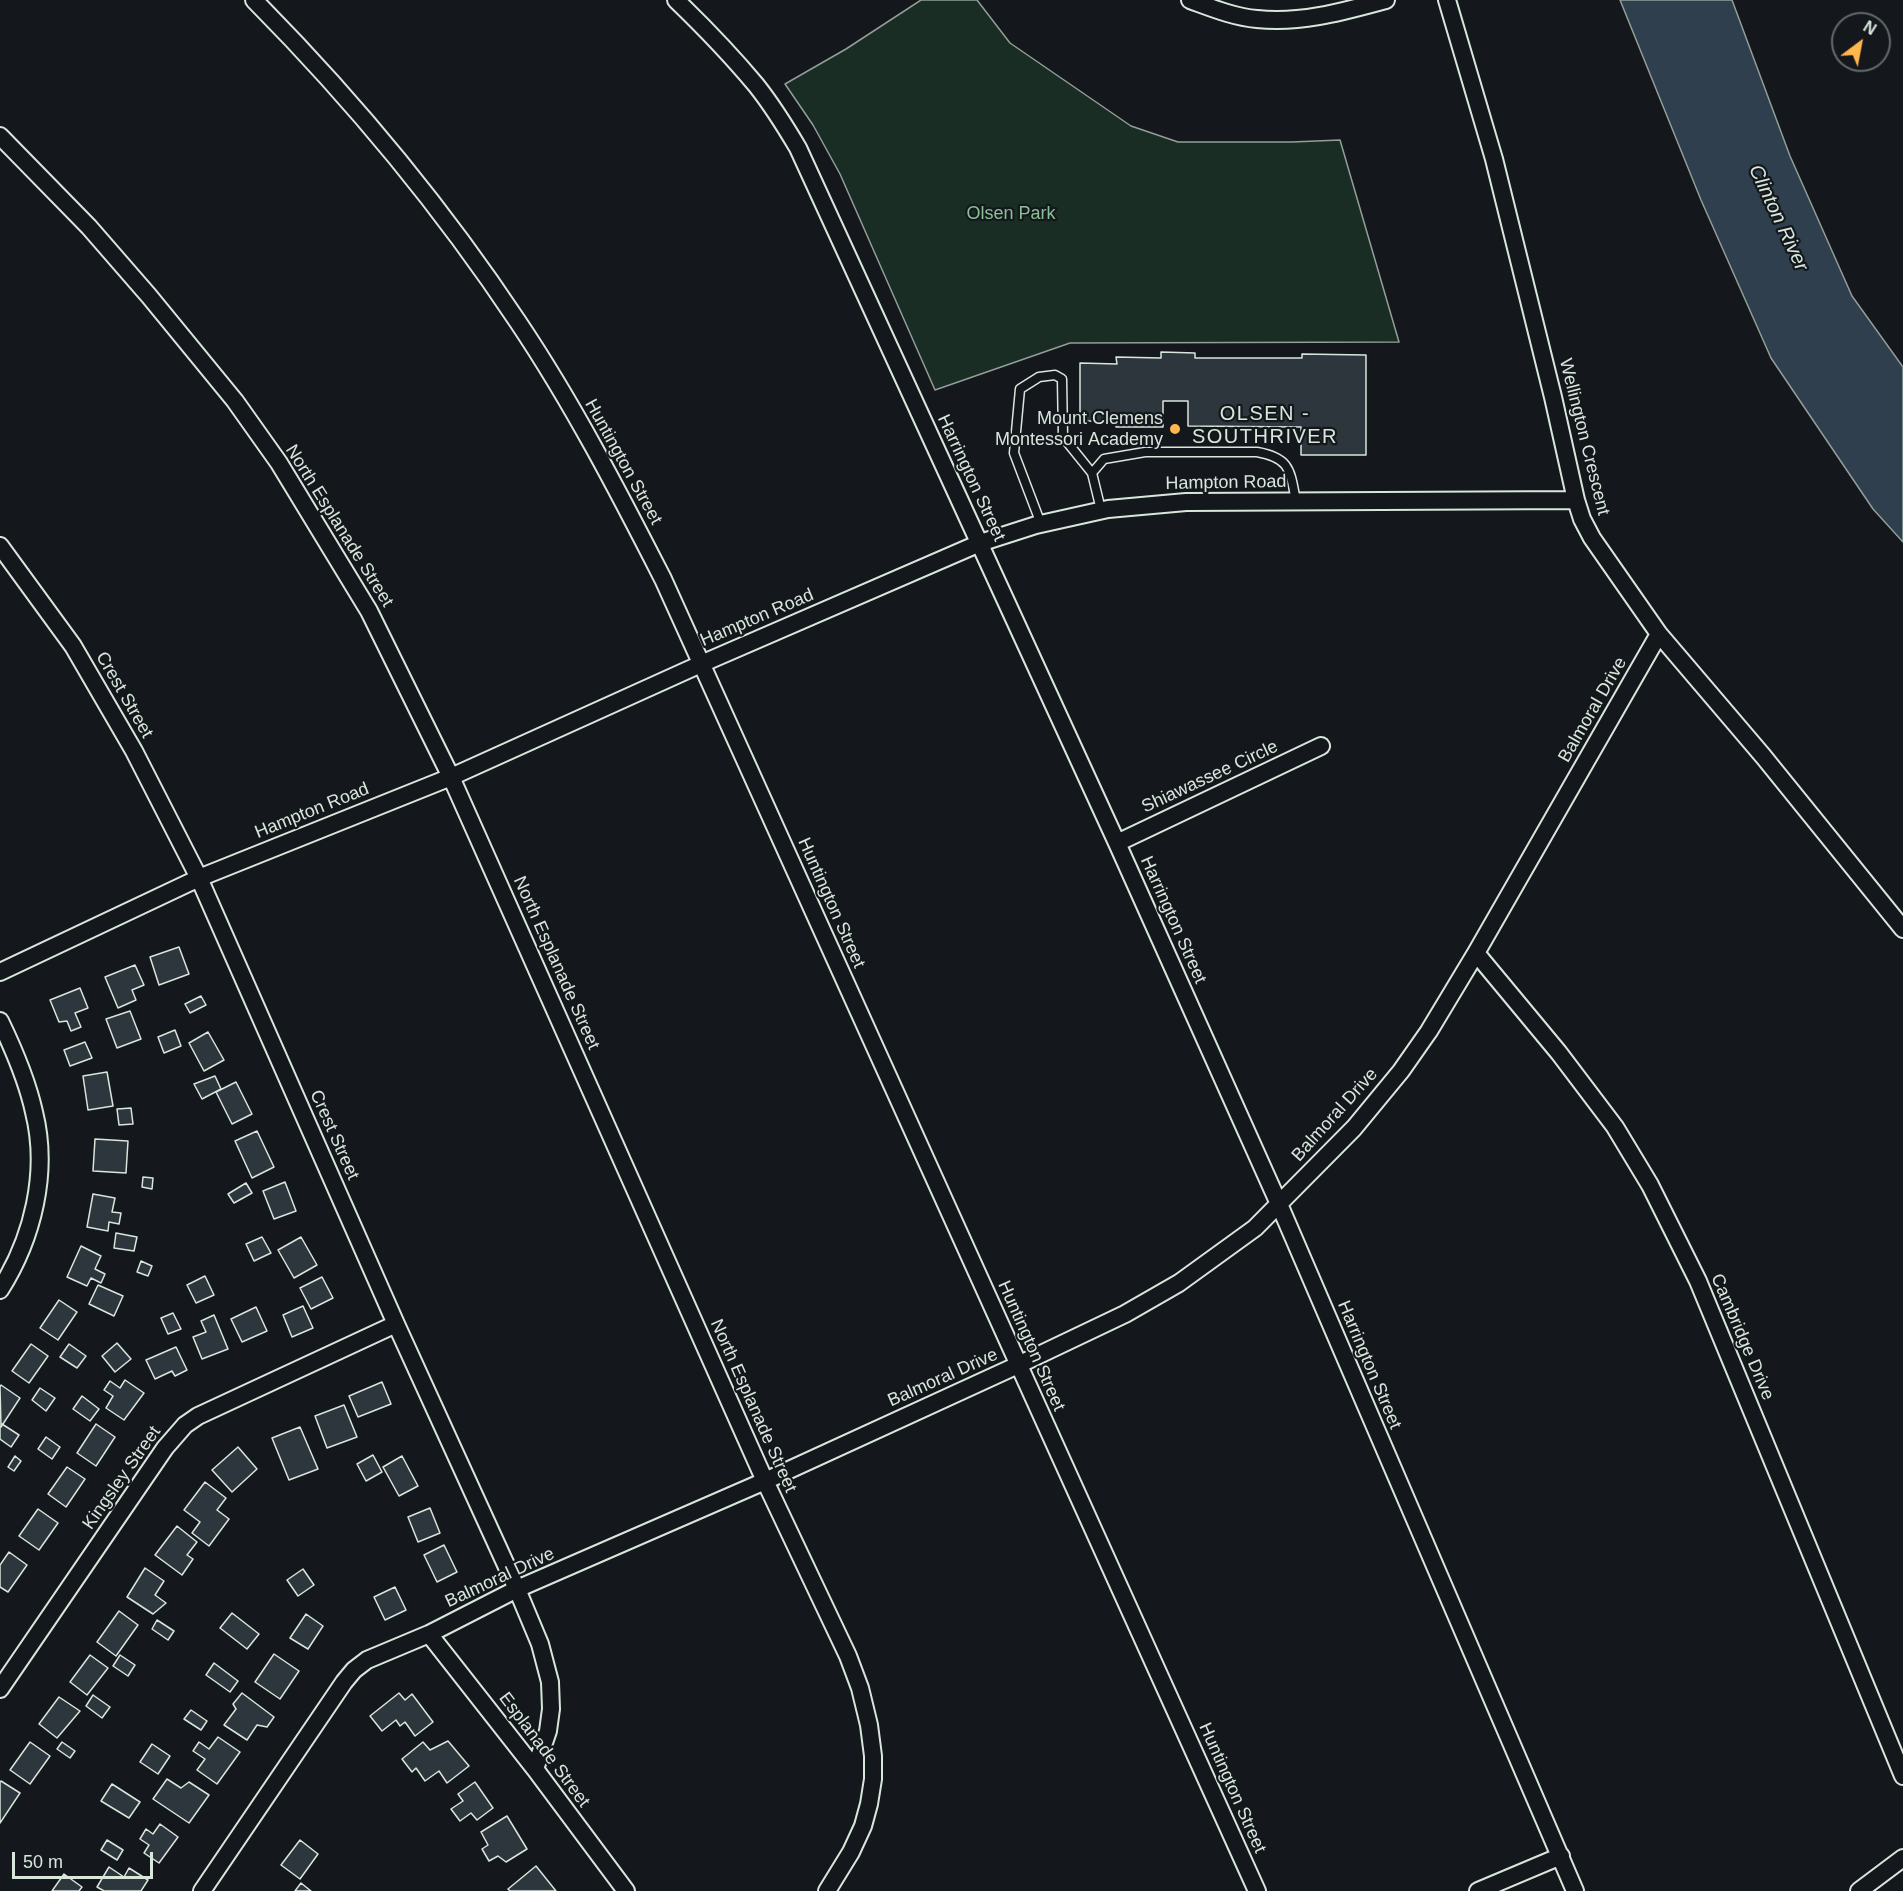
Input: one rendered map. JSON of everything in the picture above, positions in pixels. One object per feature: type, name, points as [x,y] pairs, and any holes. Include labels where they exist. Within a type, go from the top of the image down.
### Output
[{"type":"street","name":"Huntington Street","points":[[254,0],[336,86],[451,227],[519,322],[578,417],[623,499],[663,579],[1257,1891]]},
{"type":"street","name":"Harrington Street","points":[[676,0],[709,32],[757,86],[798,148],[1117,843],[1279,1204],[1575,1891]]},
{"type":"street","points":[[1190,0],[1219,11],[1247,17],[1284,20],[1313,17],[1386,0]]},
{"type":"street","name":"Wellington Crescent","points":[[1447,0],[1494,159],[1582,519],[1592,538],[1659,634],[1763,756],[1903,929]]},
{"type":"street","name":"North Esplanade Street","points":[[0,136],[89,227],[149,296],[235,401],[279,463],[369,611],[451,777],[765,1481],[848,1656],[860,1688],[869,1725],[873,1756],[873,1779],[869,1804],[863,1826],[851,1852],[827,1891]]},
{"type":"street","name":"Hampton Road","points":[[0,972],[199,878],[451,777],[701,664],[980,543],[1041,524],[1101,510],[1186,502],[1576,500]]},
{"type":"street","name":"Crest Street","points":[[0,546],[73,646],[134,751],[199,878],[396,1324],[517,1589],[540,1644],[550,1682],[551,1708],[548,1731],[535,1769]]},
{"type":"street","name":"Balmoral Drive","points":[[202,1891],[344,1682],[367,1660],[429,1634],[517,1589],[765,1481],[1125,1314],[1179,1283],[1255,1228],[1354,1128],[1401,1071],[1429,1031],[1659,634]]},
{"type":"street","name":"Shiawassee Circle","points":[[1117,843],[1321,746]]},
{"type":"street","name":"Cambridge Drive","points":[[1476,953],[1559,1053],[1615,1127],[1650,1185],[1698,1281],[1903,1776]]},
{"type":"street","points":[[0,1021],[18,1059],[34,1113],[39,1149],[39,1183],[32,1217],[22,1248],[0,1290]]},
{"type":"street","name":"Kingsley Street","points":[[0,1689],[165,1448],[185,1425],[198,1416],[396,1324]]},
{"type":"street","name":"Esplanade Street","points":[[429,1634],[535,1769],[626,1891]]},
{"type":"street","points":[[1478,1891],[1561,1856]]},
{"type":"street","points":[[1859,1891],[1903,1858]]},
{"type":"lane","points":[[1041,524],[1014,453],[1020,389],[1039,377],[1055,375],[1062,379],[1064,437],[1092,473],[1101,510]]},
{"type":"lane","points":[[1092,473],[1104,459],[1145,452],[1257,452],[1275,455],[1290,471],[1296,501]]},
{"type":"green space","name":"Olsen Park","points":[[921,0],[977,0],[1010,43],[1131,126],[1178,142],[1340,140],[1399,342],[1070,343],[935,390],[840,174],[813,125],[785,84],[846,49]]},
{"type":"water","name":"Clinton River","points":[[1620,0],[1732,0],[1790,156],[1852,296],[1903,367],[1903,542],[1873,509],[1771,358],[1701,200]]},
{"type":"building","points":[[1161,352],[1195,353],[1195,358],[1302,358],[1302,354],[1366,355],[1366,455],[1301,455],[1301,427],[1188,426],[1188,401],[1163,401],[1163,427],[1116,427],[1116,421],[1080,421],[1080,363],[1117,364],[1116,357],[1161,358]]},
{"type":"building","points":[[179,947],[189,974],[159,985],[150,957]]},
{"type":"building","points":[[135,965],[144,985],[132,990],[136,1000],[118,1008],[105,977]]},
{"type":"building","points":[[80,988],[88,1008],[75,1013],[81,1027],[71,1031],[67,1021],[59,1022],[50,1000]]},
{"type":"building","points":[[201,996],[206,1005],[190,1013],[185,1004]]},
{"type":"building","points":[[130,1011],[141,1039],[117,1048],[106,1019]]},
{"type":"building","points":[[175,1030],[181,1046],[164,1053],[158,1037]]},
{"type":"building","points":[[208,1032],[224,1060],[204,1071],[189,1043]]},
{"type":"building","points":[[85,1042],[92,1058],[70,1066],[64,1050]]},
{"type":"building","points":[[107,1072],[113,1106],[88,1110],[83,1076]]},
{"type":"building","points":[[215,1076],[221,1089],[202,1099],[194,1084]]},
{"type":"building","points":[[236,1082],[252,1114],[232,1124],[216,1092]]},
{"type":"building","points":[[131,1108],[133,1124],[119,1125],[117,1109]]},
{"type":"building","points":[[257,1131],[274,1167],[252,1178],[235,1141]]},
{"type":"building","points":[[95,1139],[128,1141],[126,1173],[93,1171]]},
{"type":"building","points":[[143,1177],[153,1178],[152,1189],[142,1187]]},
{"type":"building","points":[[285,1182],[296,1211],[274,1219],[263,1191]]},
{"type":"building","points":[[246,1183],[252,1193],[234,1203],[228,1194]]},
{"type":"building","points":[[93,1194],[115,1198],[112,1212],[121,1213],[119,1224],[109,1222],[108,1231],[87,1227]]},
{"type":"building","points":[[116,1233],[137,1237],[134,1251],[114,1248]]},
{"type":"building","points":[[262,1237],[271,1253],[254,1261],[246,1244]]},
{"type":"building","points":[[301,1237],[317,1265],[294,1278],[278,1250]]},
{"type":"building","points":[[81,1246],[101,1256],[95,1269],[105,1274],[101,1283],[91,1278],[87,1286],[67,1277]]},
{"type":"building","points":[[141,1261],[152,1266],[148,1276],[137,1272]]},
{"type":"building","points":[[205,1276],[214,1295],[196,1303],[187,1285]]},
{"type":"building","points":[[322,1277],[333,1298],[311,1309],[300,1288]]},
{"type":"building","points":[[98,1285],[123,1296],[114,1316],[89,1304]]},
{"type":"building","points":[[59,1300],[77,1312],[58,1340],[40,1328]]},
{"type":"building","points":[[303,1306],[313,1328],[292,1337],[283,1315]]},
{"type":"building","points":[[256,1307],[267,1331],[242,1342],[231,1319]]},
{"type":"building","points":[[173,1313],[181,1329],[168,1334],[161,1318]]},
{"type":"building","points":[[214,1315],[228,1349],[202,1359],[193,1337],[206,1332],[201,1321]]},
{"type":"building","points":[[117,1343],[131,1359],[115,1372],[102,1356]]},
{"type":"building","points":[[31,1344],[48,1356],[29,1383],[12,1371]]},
{"type":"building","points":[[69,1344],[86,1356],[77,1368],[60,1357]]},
{"type":"building","points":[[176,1347],[187,1370],[175,1376],[172,1371],[155,1379],[146,1360]]},
{"type":"building","points":[[125,1380],[144,1393],[124,1420],[106,1408],[113,1396],[104,1390],[110,1381],[120,1388]]},
{"type":"building","points":[[382,1382],[391,1404],[358,1417],[349,1396]]},
{"type":"building","points":[[1,1385],[20,1398],[1,1427],[0,1387]]},
{"type":"building","points":[[40,1388],[55,1398],[46,1411],[32,1400]]},
{"type":"building","points":[[82,1396],[99,1409],[90,1421],[73,1409]]},
{"type":"building","points":[[344,1405],[357,1437],[327,1448],[315,1416]]},
{"type":"building","points":[[2,1424],[19,1435],[11,1447],[0,1439]]},
{"type":"building","points":[[96,1424],[115,1437],[96,1466],[77,1453]]},
{"type":"building","points":[[300,1427],[318,1469],[289,1480],[272,1438]]},
{"type":"building","points":[[46,1437],[60,1447],[52,1459],[38,1449]]},
{"type":"building","points":[[238,1447],[257,1469],[232,1492],[212,1470]]},
{"type":"building","points":[[373,1455],[382,1472],[366,1481],[357,1464]]},
{"type":"building","points":[[15,1456],[21,1461],[14,1471],[8,1467]]},
{"type":"building","points":[[402,1456],[418,1486],[399,1496],[383,1467]]},
{"type":"building","points":[[67,1467],[85,1479],[66,1507],[48,1494]]},
{"type":"building","points":[[205,1482],[226,1498],[217,1510],[229,1519],[209,1546],[192,1533],[200,1522],[184,1510]]},
{"type":"building","points":[[430,1508],[440,1533],[418,1542],[408,1517]]},
{"type":"building","points":[[38,1509],[58,1523],[39,1550],[19,1536]]},
{"type":"building","points":[[177,1526],[197,1542],[187,1555],[193,1559],[182,1575],[155,1555]]},
{"type":"building","points":[[444,1545],[457,1572],[437,1582],[424,1555]]},
{"type":"building","points":[[9,1552],[27,1565],[8,1592],[0,1587],[0,1565]]},
{"type":"building","points":[[145,1568],[164,1581],[155,1595],[166,1603],[153,1614],[127,1597]]},
{"type":"building","points":[[303,1569],[314,1585],[298,1596],[287,1580]]},
{"type":"building","points":[[395,1587],[406,1610],[385,1620],[374,1597]]},
{"type":"building","points":[[119,1611],[138,1625],[116,1656],[97,1642]]},
{"type":"building","points":[[232,1613],[259,1634],[247,1649],[220,1628]]},
{"type":"building","points":[[306,1614],[323,1626],[308,1649],[290,1638]]},
{"type":"building","points":[[157,1620],[174,1631],[168,1640],[152,1629]]},
{"type":"building","points":[[274,1654],[299,1671],[280,1699],[255,1682]]},
{"type":"building","points":[[90,1655],[108,1668],[87,1695],[70,1682]]},
{"type":"building","points":[[120,1655],[135,1665],[128,1676],[113,1666]]},
{"type":"building","points":[[214,1663],[238,1681],[230,1692],[206,1675]]},
{"type":"building","points":[[242,1693],[274,1717],[267,1727],[257,1725],[247,1740],[224,1725],[236,1709],[233,1704]]},
{"type":"building","points":[[399,1693],[405,1700],[412,1694],[433,1722],[415,1736],[405,1722],[400,1726],[396,1720],[382,1731],[370,1716]]},
{"type":"building","points":[[93,1695],[110,1707],[102,1718],[86,1706]]},
{"type":"building","points":[[59,1697],[80,1711],[57,1738],[39,1724]]},
{"type":"building","points":[[191,1710],[207,1721],[201,1730],[184,1719]]},
{"type":"building","points":[[218,1737],[240,1752],[217,1784],[197,1770],[205,1759],[193,1751],[199,1742],[209,1749]]},
{"type":"building","points":[[448,1741],[469,1766],[447,1783],[439,1771],[425,1781],[416,1768],[412,1772],[402,1759],[423,1742],[430,1750]]},
{"type":"building","points":[[30,1742],[50,1756],[30,1784],[10,1770]]},
{"type":"building","points":[[62,1742],[75,1751],[70,1758],[57,1749]]},
{"type":"building","points":[[152,1744],[170,1756],[158,1774],[140,1762]]},
{"type":"building","points":[[167,1779],[181,1788],[189,1782],[209,1795],[189,1823],[153,1799]]},
{"type":"building","points":[[0,1782],[20,1793],[0,1823]]},
{"type":"building","points":[[475,1782],[493,1808],[477,1820],[471,1813],[460,1821],[451,1809],[463,1801],[458,1794]]},
{"type":"building","points":[[112,1784],[140,1802],[129,1818],[101,1801]]},
{"type":"building","points":[[507,1816],[527,1849],[506,1862],[498,1856],[489,1861],[482,1849],[488,1845],[481,1832]]},
{"type":"building","points":[[160,1824],[178,1837],[159,1863],[144,1853],[149,1845],[140,1839],[146,1829],[153,1834]]},
{"type":"building","points":[[107,1840],[123,1850],[117,1860],[101,1850]]},
{"type":"building","points":[[300,1840],[318,1854],[300,1879],[281,1865]]},
{"type":"building","points":[[536,1866],[556,1891],[510,1891],[508,1889]]},
{"type":"building","points":[[109,1867],[124,1877],[129,1868],[148,1880],[141,1891],[104,1891],[97,1887]]},
{"type":"building","points":[[64,1874],[82,1887],[79,1891],[52,1891]]},
{"type":"building","points":[[301,1883],[311,1891],[295,1891]]},
{"type":"place","name":"Mount Clemens Montessori Academy","points":[[1175,429]]},
{"type":"district","name":"OLSEN - SOUTHRIVER","points":[[1265,426]]}]
